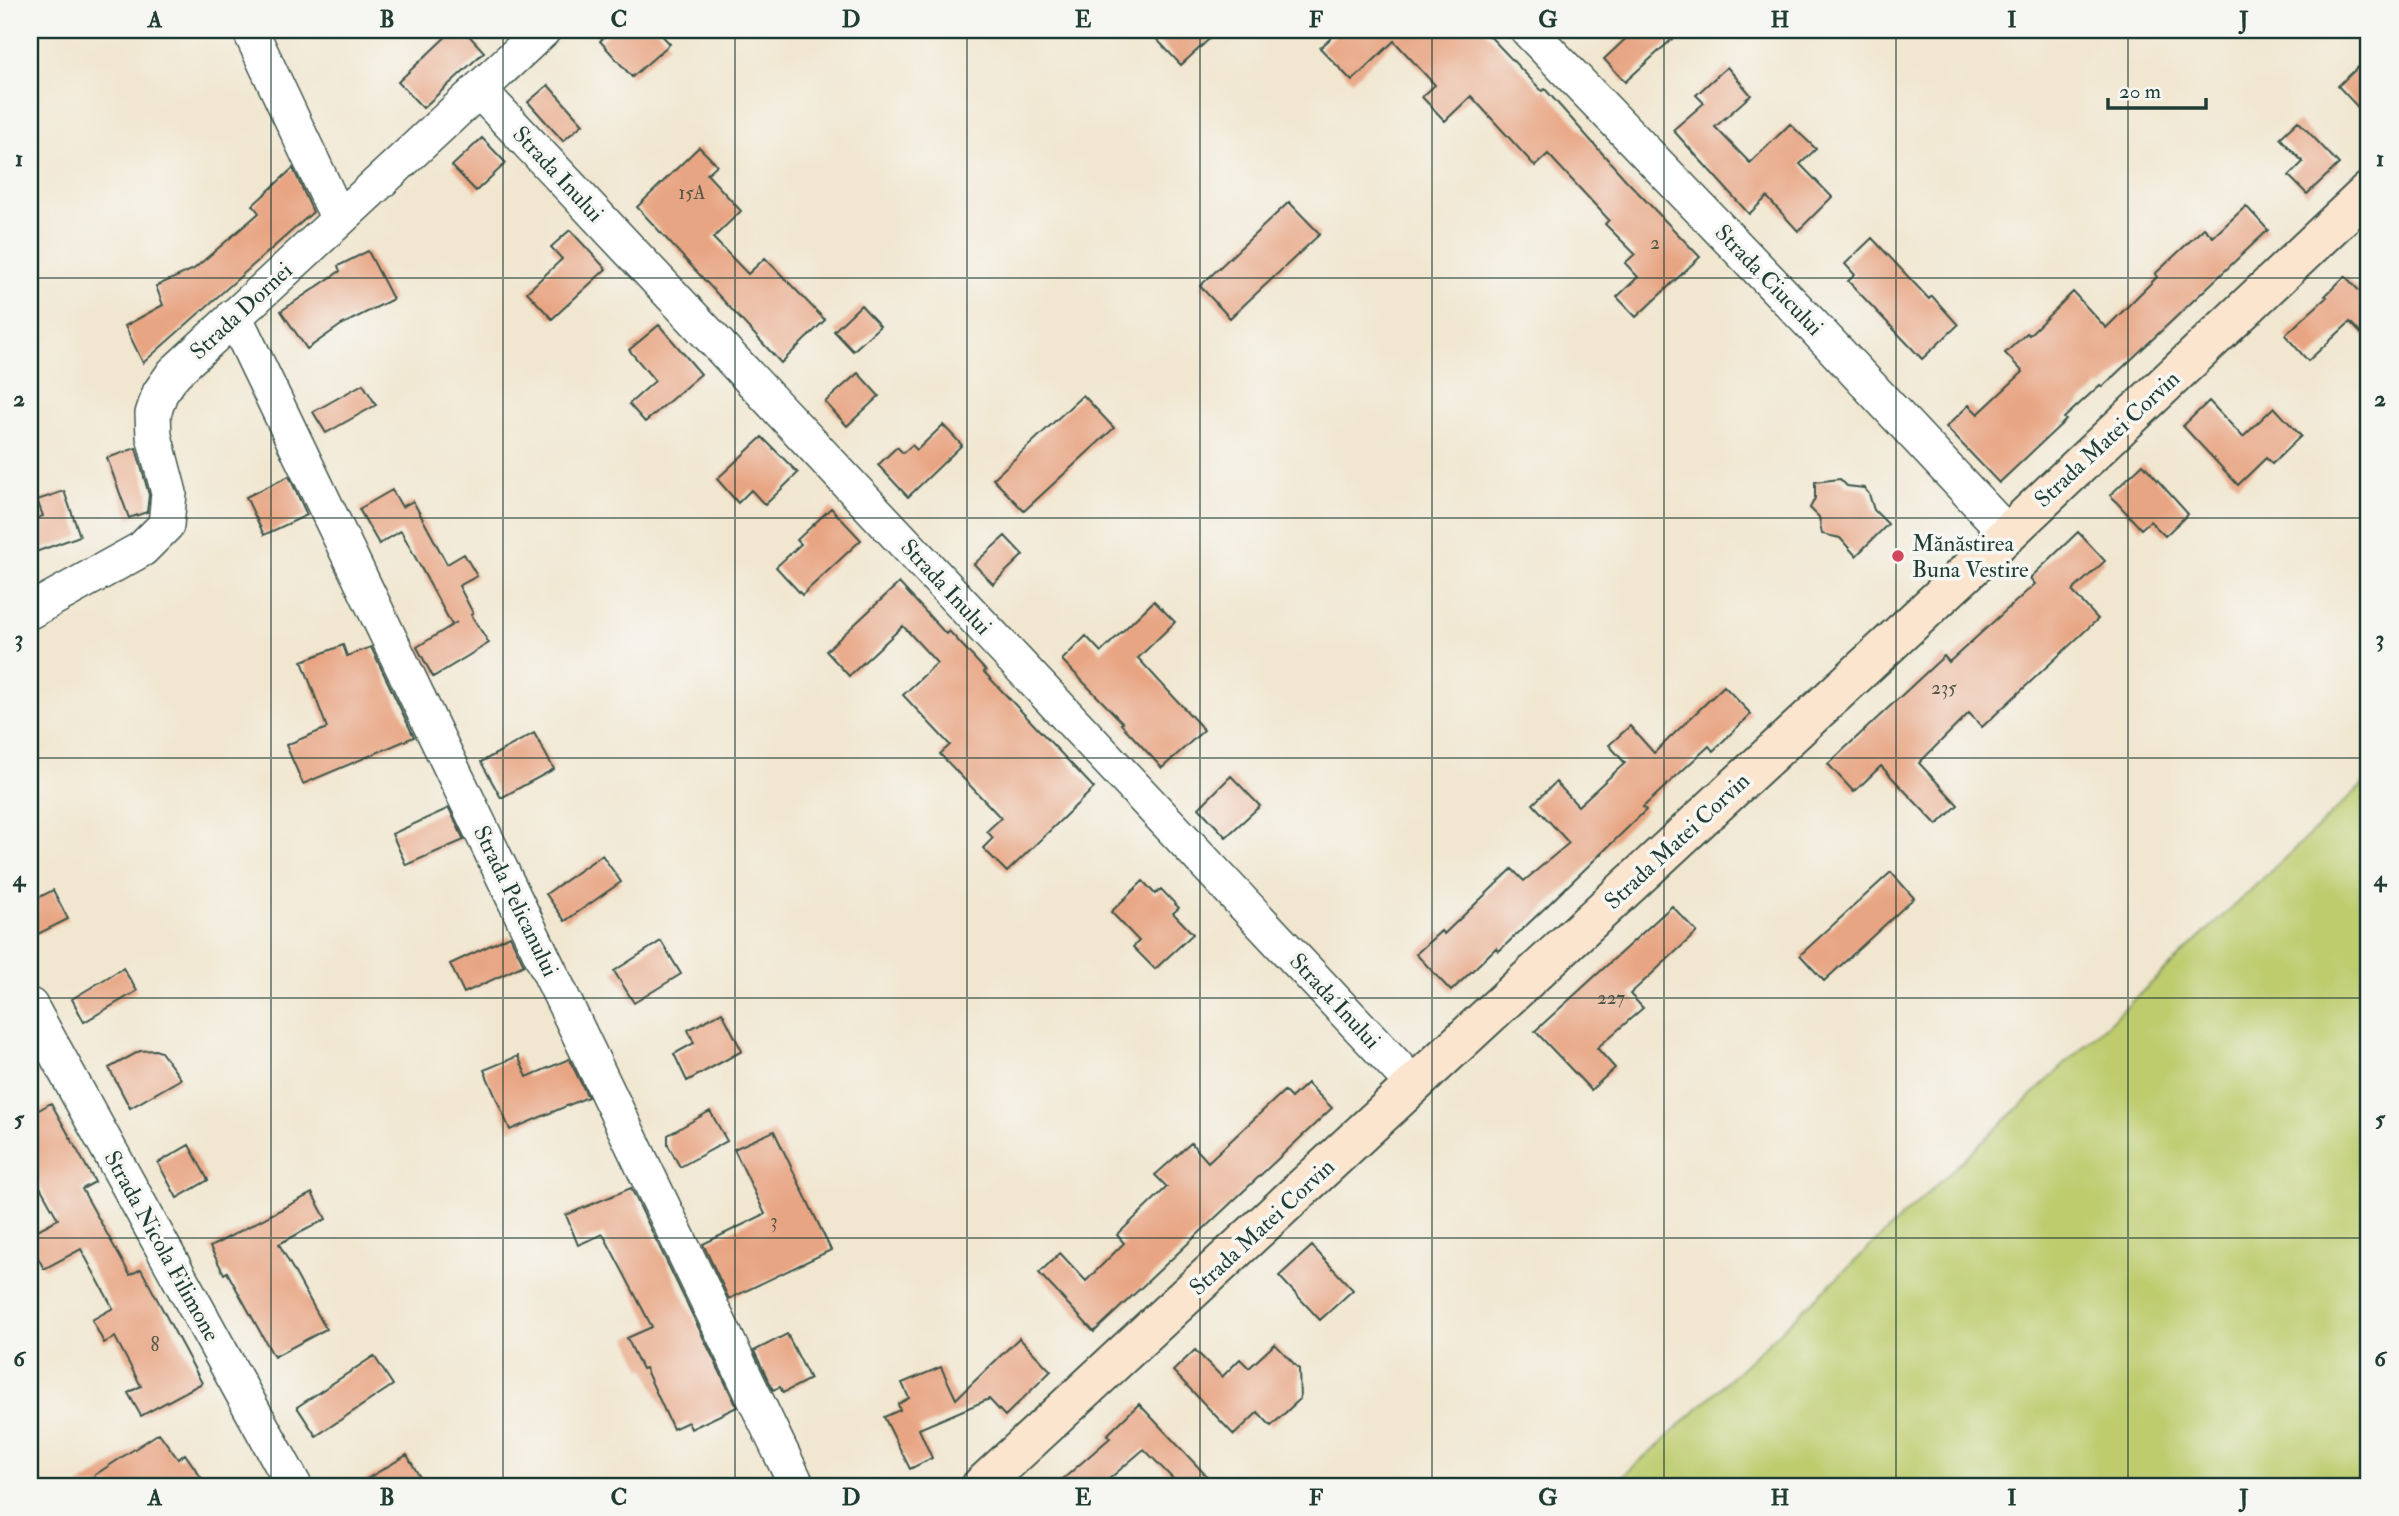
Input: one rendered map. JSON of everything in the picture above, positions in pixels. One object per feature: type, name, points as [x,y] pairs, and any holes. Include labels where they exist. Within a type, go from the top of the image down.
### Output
[{"type":"main road","name":"Strada Matei Corvin","points":[[981,1486],[2007,533],[2369,191]]},
{"type":"street","points":[[250,30],[339,219]]},
{"type":"street","name":"Strada Dornei","points":[[30,611],[142,549],[166,526],[169,493],[154,436],[153,414],[159,393],[174,373],[543,30]]},
{"type":"street","name":"Strada Ciucului","points":[[1528,30],[1817,330],[2007,533]]},
{"type":"street","name":"Strada Inului","points":[[479,90],[1414,1085]]},
{"type":"street","name":"Strada Pelicanului","points":[[234,316],[797,1486]]},
{"type":"street","name":"Strada Nicola Filimone","points":[[30,1006],[294,1486]]},
{"type":"green space","points":[[2369,779],[2369,1486],[1611,1486],[1659,1445]]},
{"type":"building","points":[[453,30],[464,30],[484,52],[423,108],[398,82]]},
{"type":"building","points":[[613,30],[657,30],[670,44],[632,77],[600,41]]},
{"type":"building","points":[[1148,30],[1219,30],[1181,65]]},
{"type":"building","points":[[1340,30],[1484,30],[1542,91],[1545,89],[1626,180],[1700,257],[1636,317],[1617,297],[1638,277],[1625,263],[1635,254],[1605,224],[1609,220],[1548,154],[1535,166],[1471,96],[1445,121],[1422,97],[1435,85],[1394,41],[1352,81],[1320,48]]},
{"type":"building","points":[[1635,30],[1682,30],[1625,82],[1604,59]]},
{"type":"building","points":[[2369,57],[2369,119],[2338,86]]},
{"type":"building","points":[[1727,67],[1751,95],[1715,127],[1750,163],[1790,124],[1816,149],[1800,164],[1832,197],[1798,231],[1767,197],[1749,214],[1673,130],[1704,103],[1696,95]]},
{"type":"building","points":[[548,85],[583,124],[563,141],[528,102]]},
{"type":"building","points":[[2298,121],[2339,164],[2307,194],[2289,176],[2303,162],[2280,138]]},
{"type":"building","points":[[482,138],[506,163],[476,191],[452,166]]},
{"type":"building","points":[[699,147],[717,165],[707,174],[741,211],[713,238],[748,274],[765,258],[825,320],[781,363],[637,207]]},
{"type":"building","points":[[293,168],[313,212],[143,363],[125,326],[163,305],[156,286],[194,269],[259,213],[253,205]]},
{"type":"building","points":[[1289,202],[1320,234],[1230,318],[1200,286]]},
{"type":"building","points":[[2246,206],[2268,230],[2102,387],[2100,385],[2064,418],[2066,420],[1999,483],[1946,427],[1969,405],[1978,414],[2023,372],[2005,353],[2027,333],[2029,335],[2073,292],[2106,328],[2157,277],[2155,274],[2204,228],[2213,237]]},
{"type":"building","points":[[570,230],[606,269],[552,319],[527,292],[562,259],[551,247]]},
{"type":"building","points":[[1872,238],[1929,299],[1932,296],[1958,325],[1922,359],[1848,281],[1855,275],[1845,264]]},
{"type":"building","points":[[368,251],[393,299],[341,325],[307,349],[281,311],[340,271],[338,266]]},
{"type":"building","points":[[2345,276],[2369,301],[2369,342],[2350,322],[2308,361],[2285,335],[2327,297],[2325,296]]},
{"type":"building","points":[[861,305],[880,326],[853,351],[834,331]]},
{"type":"building","points":[[659,325],[701,374],[645,422],[629,404],[655,381],[629,350]]},
{"type":"building","points":[[858,373],[879,396],[847,426],[825,402]]},
{"type":"building","points":[[363,384],[376,405],[326,433],[313,412]]},
{"type":"building","points":[[1083,395],[1114,428],[1024,511],[993,479]]},
{"type":"building","points":[[2209,401],[2243,437],[2274,407],[2301,436],[2272,464],[2266,458],[2238,485],[2183,426]]},
{"type":"building","points":[[943,425],[962,445],[908,497],[878,465],[897,447],[903,453],[912,445],[917,450]]},
{"type":"building","points":[[762,437],[798,473],[765,505],[751,490],[738,503],[717,479]]},
{"type":"building","points":[[136,448],[149,495],[147,512],[129,518],[107,458]]},
{"type":"building","points":[[2143,464],[2188,514],[2165,536],[2150,521],[2141,529],[2110,495]]},
{"type":"building","points":[[289,476],[307,515],[264,535],[246,497]]},
{"type":"building","points":[[1840,479],[1847,486],[1864,488],[1874,510],[1888,524],[1856,556],[1840,538],[1822,534],[1819,517],[1810,508],[1815,498],[1815,482]]},
{"type":"building","points":[[392,490],[402,507],[413,501],[447,564],[464,554],[477,576],[459,586],[473,613],[471,615],[489,643],[433,677],[417,647],[457,622],[452,625],[401,531],[379,544],[359,509]]},
{"type":"building","points":[[64,491],[80,536],[30,554],[30,521],[43,516],[37,500]]},
{"type":"building","points":[[831,508],[861,540],[802,595],[776,567],[801,544],[797,540]]},
{"type":"building","points":[[2078,532],[2105,561],[2072,591],[2098,619],[1982,727],[1969,713],[1919,763],[1958,805],[1937,825],[1881,766],[1854,792],[1828,764],[1944,656],[1949,662],[2035,584],[2030,578]]},
{"type":"building","points":[[1005,536],[1023,555],[993,584],[974,564]]},
{"type":"building","points":[[899,583],[946,634],[949,631],[986,671],[984,672],[1094,788],[1007,872],[983,848],[993,838],[987,831],[1001,818],[940,754],[950,745],[903,695],[937,663],[903,626],[849,676],[826,651]]},
{"type":"building","points":[[1154,601],[1175,622],[1138,658],[1204,730],[1162,768],[1062,660],[1086,636],[1101,652]]},
{"type":"building","points":[[343,645],[347,656],[371,647],[414,737],[303,784],[286,745],[327,728],[302,661]]},
{"type":"building","points":[[1724,686],[1751,714],[1713,751],[1709,746],[1643,807],[1646,810],[1547,906],[1499,951],[1496,948],[1451,991],[1416,954],[1441,931],[1444,934],[1512,869],[1524,881],[1569,843],[1533,804],[1556,782],[1578,806],[1625,763],[1609,745],[1630,726],[1654,753]]},
{"type":"building","points":[[534,733],[554,769],[501,798],[481,762]]},
{"type":"building","points":[[1231,776],[1260,806],[1226,837],[1199,808]]},
{"type":"building","points":[[449,808],[464,840],[406,865],[392,834]]},
{"type":"building","points":[[602,855],[621,882],[565,921],[546,894]]},
{"type":"building","points":[[1891,872],[1914,898],[1824,981],[1800,955]]},
{"type":"building","points":[[1143,881],[1155,894],[1161,889],[1179,908],[1173,913],[1193,934],[1155,969],[1133,947],[1139,941],[1111,912]]},
{"type":"building","points":[[53,890],[68,919],[38,934],[30,917],[30,902]]},
{"type":"building","points":[[1672,906],[1697,932],[1630,994],[1643,1008],[1597,1048],[1615,1068],[1591,1090],[1535,1031]]},
{"type":"building","points":[[510,936],[524,965],[464,993],[450,964]]},
{"type":"building","points":[[661,941],[681,974],[634,1003],[614,971]]},
{"type":"building","points":[[123,968],[137,991],[84,1022],[72,999]]},
{"type":"building","points":[[722,1012],[742,1051],[687,1081],[674,1054],[694,1043],[688,1030]]},
{"type":"building","points":[[140,1051],[161,1052],[181,1079],[130,1108],[109,1068]]},
{"type":"building","points":[[518,1056],[527,1077],[569,1059],[588,1097],[510,1130],[484,1070]]},
{"type":"building","points":[[1307,1083],[1332,1108],[1094,1332],[1039,1273],[1060,1253],[1086,1281],[1124,1243],[1117,1235],[1167,1187],[1155,1175],[1191,1143],[1208,1162],[1284,1091],[1291,1098]]},
{"type":"building","points":[[51,1103],[95,1182],[82,1189],[130,1275],[141,1269],[202,1383],[141,1416],[128,1393],[141,1386],[115,1337],[104,1343],[92,1320],[113,1308],[81,1249],[44,1269],[30,1243],[30,1234],[58,1219],[30,1169],[30,1115]]},
{"type":"building","points":[[710,1111],[727,1141],[680,1167],[668,1145],[668,1135]]},
{"type":"building","points":[[774,1131],[831,1250],[729,1299],[703,1244],[765,1214],[734,1149]]},
{"type":"building","points":[[189,1145],[208,1180],[177,1198],[158,1163]]},
{"type":"building","points":[[631,1188],[737,1407],[691,1429],[688,1422],[673,1429],[645,1368],[642,1369],[627,1338],[652,1327],[603,1234],[578,1245],[566,1215]]},
{"type":"building","points":[[312,1193],[326,1219],[279,1244],[326,1329],[274,1357],[227,1272],[224,1274],[210,1247]]},
{"type":"building","points":[[1312,1246],[1353,1290],[1320,1320],[1279,1276]]},
{"type":"building","points":[[787,1334],[810,1379],[783,1393],[780,1387],[773,1390],[754,1351]]},
{"type":"building","points":[[1019,1338],[1051,1371],[1005,1416],[989,1399],[919,1429],[932,1458],[910,1469],[884,1417],[900,1410],[898,1404],[909,1398],[902,1383],[941,1367],[956,1399]]},
{"type":"building","points":[[1275,1344],[1299,1369],[1300,1399],[1271,1426],[1258,1412],[1234,1435],[1173,1371],[1195,1350],[1222,1377],[1240,1359],[1249,1368]]},
{"type":"building","points":[[374,1356],[393,1385],[316,1436],[297,1407]]},
{"type":"building","points":[[1139,1404],[1216,1486],[1180,1486],[1144,1449],[1101,1486],[1055,1486],[1110,1438],[1107,1435]]},
{"type":"building","points":[[159,1433],[178,1459],[185,1454],[207,1486],[78,1486]]},
{"type":"building","points":[[407,1455],[425,1486],[355,1486]]},
{"type":"place","name":"Mănăstirea Buna Vestire","points":[[1898,556]]}]
